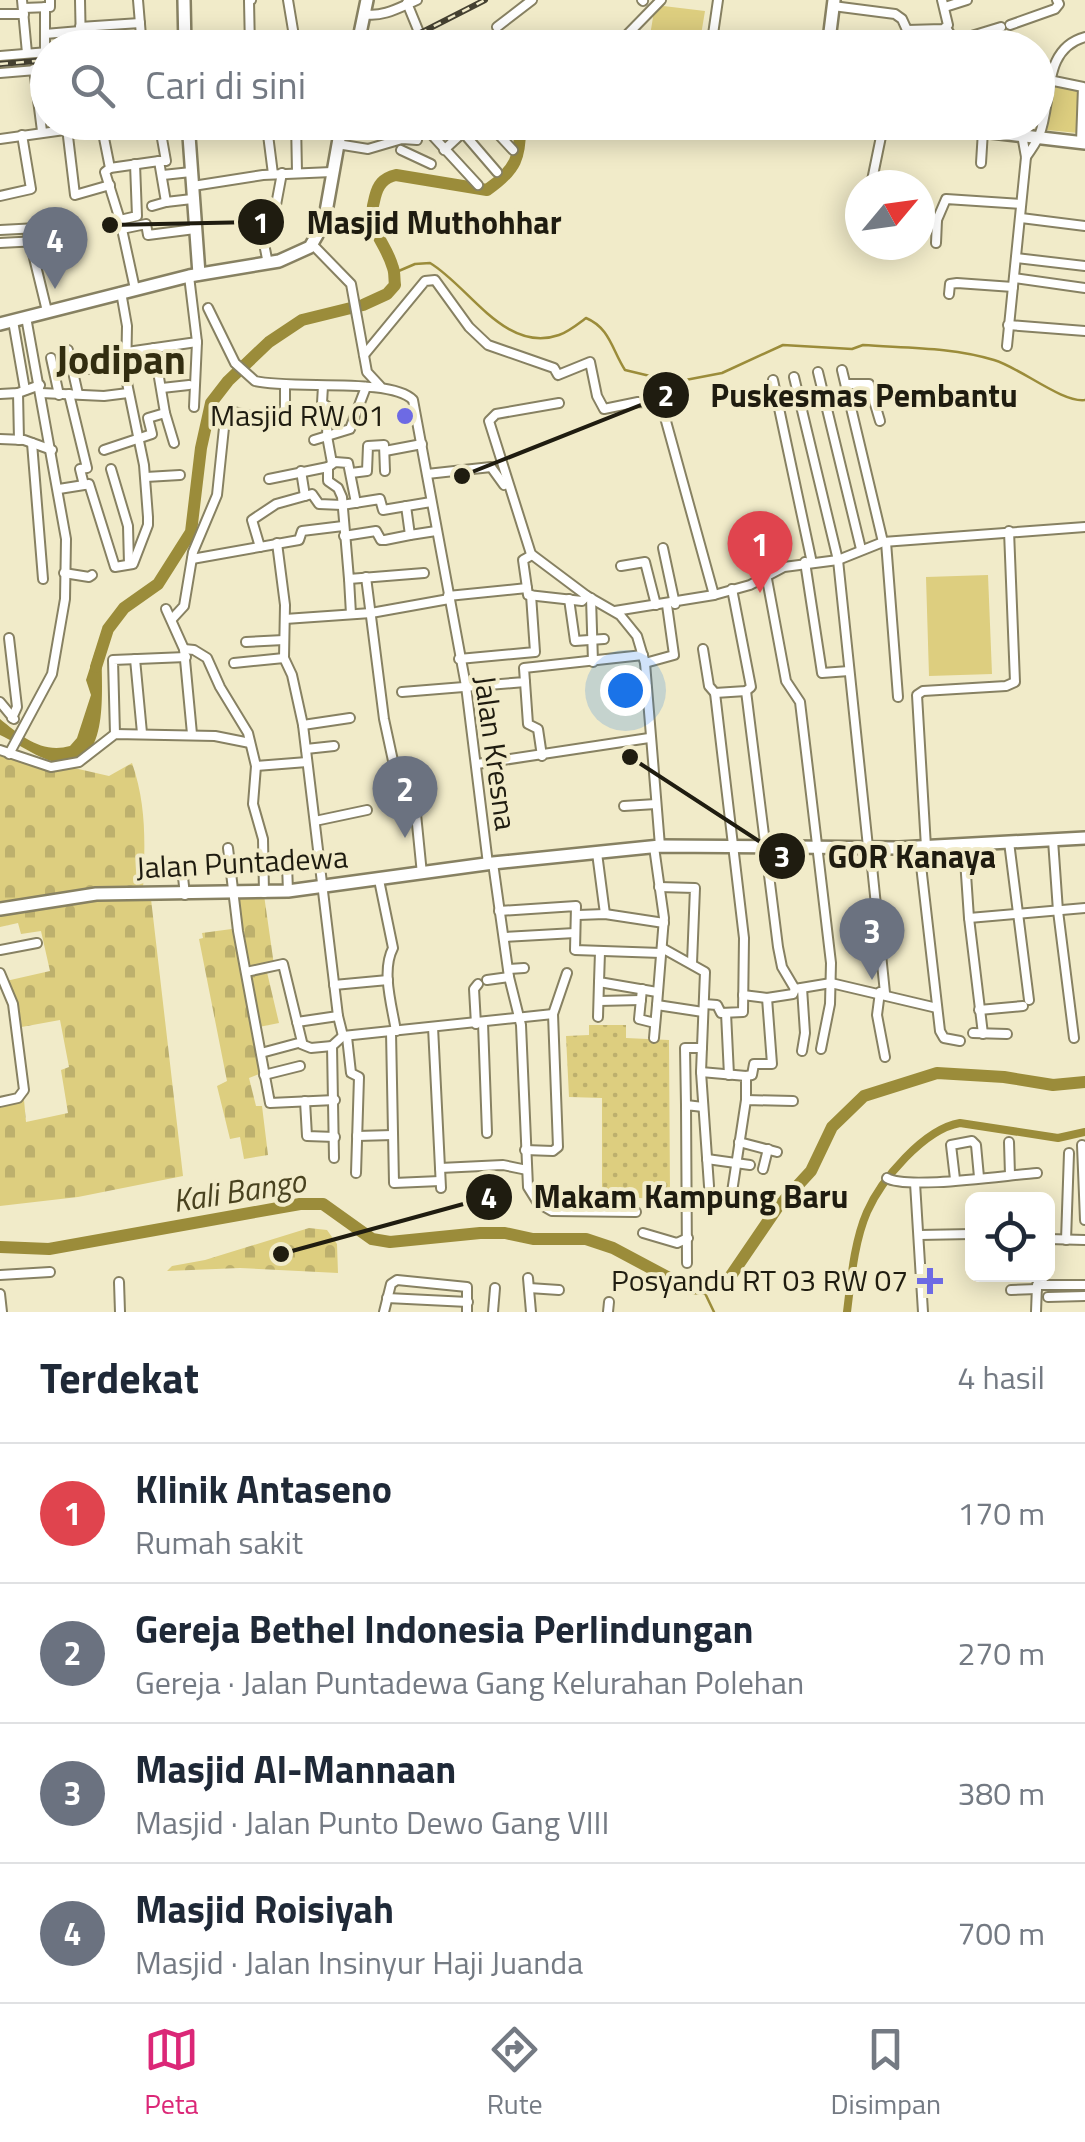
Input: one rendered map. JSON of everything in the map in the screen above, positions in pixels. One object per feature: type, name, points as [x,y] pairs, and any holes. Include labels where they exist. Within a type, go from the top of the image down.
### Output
[{"type":"street","points":[[80,0],[80,29]]},
{"type":"street","points":[[138,0],[140,30]]},
{"type":"street","points":[[184,0],[185,30]]},
{"type":"street","points":[[249,30],[251,0]]},
{"type":"street","points":[[288,0],[293,30]]},
{"type":"street","points":[[361,30],[367,0]]},
{"type":"street","points":[[364,14],[374,16],[417,0]]},
{"type":"street","points":[[497,27],[532,0]]},
{"type":"street","points":[[632,30],[660,0]]},
{"type":"street","points":[[713,30],[718,0]]},
{"type":"street","points":[[830,30],[833,3],[894,14],[902,19],[907,30],[946,28],[948,18],[943,4],[966,0]]},
{"type":"street","points":[[992,30],[1056,10],[1056,0]]},
{"type":"street","points":[[0,14],[47,4],[45,30]]},
{"type":"street","points":[[407,4],[419,30]]},
{"type":"street","points":[[0,56],[28,53],[23,7]]},
{"type":"street","points":[[73,30],[140,24]]},
{"type":"street","points":[[1055,67],[1066,44],[1085,37]]},
{"type":"street","points":[[0,73],[30,70]]},
{"type":"street","points":[[1055,81],[1083,87],[1083,142],[1055,138]]},
{"type":"street","points":[[0,139],[30,133]]},
{"type":"street","points":[[0,196],[30,189],[22,134]]},
{"type":"street","points":[[68,140],[75,195],[110,185]]},
{"type":"street","points":[[107,140],[110,168]]},
{"type":"street","points":[[58,489],[89,484],[115,567],[133,564],[148,525],[146,477],[128,393],[128,290],[121,224],[105,172],[110,168],[166,161],[162,140]]},
{"type":"street","points":[[189,140],[195,229],[194,407]]},
{"type":"street","points":[[268,264],[259,218],[264,217],[262,206],[276,205],[277,173],[270,140]]},
{"type":"street","points":[[296,140],[297,172]]},
{"type":"street","points":[[13,321],[128,290],[268,264],[298,254],[312,244],[324,223],[339,140]]},
{"type":"street","points":[[338,144],[368,149],[402,140]]},
{"type":"street","points":[[396,161],[406,140]]},
{"type":"street","points":[[435,140],[478,185]]},
{"type":"street","points":[[444,150],[455,140]]},
{"type":"street","points":[[469,140],[497,172]]},
{"type":"street","points":[[504,140],[514,150]]},
{"type":"street","points":[[875,170],[881,140]]},
{"type":"street","points":[[981,163],[982,140]]},
{"type":"street","points":[[1007,346],[1026,157],[1023,140]]},
{"type":"street","points":[[1026,157],[1037,140]]},
{"type":"street","points":[[401,150],[431,164]]},
{"type":"street","points":[[159,161],[166,202]]},
{"type":"street","points":[[121,224],[137,216],[136,164]]},
{"type":"street","points":[[163,174],[191,172]]},
{"type":"street","points":[[152,206],[277,173],[332,172]]},
{"type":"street","points":[[936,243],[937,220],[943,202],[950,198],[1021,204]]},
{"type":"street","points":[[1021,218],[1085,226]]},
{"type":"street","points":[[121,224],[146,224],[148,236],[195,229]]},
{"type":"street","points":[[0,230],[38,228]]},
{"type":"street","points":[[27,229],[33,241],[47,312]]},
{"type":"street","points":[[0,243],[33,241]]},
{"type":"street","points":[[312,244],[348,279],[370,379],[384,388]]},
{"type":"street","points":[[1016,258],[1085,266]]},
{"type":"street","points":[[364,355],[425,281],[434,280],[470,327],[494,349],[554,368],[558,374],[590,362],[596,396],[604,409],[638,402],[661,403],[714,595]]},
{"type":"street","points":[[949,294],[950,284],[957,282],[1085,288]]},
{"type":"street","points":[[208,308],[236,363],[260,383],[384,388]]},
{"type":"street","points":[[13,321],[40,389],[66,539],[64,598],[52,674],[4,752],[37,765],[71,765],[116,734],[192,734],[250,743]]},
{"type":"street","points":[[13,321],[22,391],[19,440]]},
{"type":"street","points":[[1008,325],[1085,331]]},
{"type":"street","points":[[127,352],[197,342]]},
{"type":"street","points":[[154,348],[174,443]]},
{"type":"street","points":[[68,350],[69,394],[87,468],[80,470],[84,485]]},
{"type":"street","points":[[51,358],[69,394]]},
{"type":"street","points":[[87,369],[126,364]]},
{"type":"street","points":[[842,370],[884,542],[898,697]]},
{"type":"street","points":[[818,372],[861,549]]},
{"type":"street","points":[[794,377],[838,560],[882,993],[877,1014],[885,1057]]},
{"type":"street","points":[[772,380],[809,562],[822,673],[849,671]]},
{"type":"street","points":[[846,384],[869,384],[880,421]]},
{"type":"street","points":[[162,388],[189,385]]},
{"type":"street","points":[[172,619],[184,606],[192,559],[217,495],[225,418],[234,412],[285,422],[286,385]]},
{"type":"street","points":[[323,386],[322,402],[328,412],[328,480],[338,488],[342,505],[352,614]]},
{"type":"street","points":[[314,440],[350,429],[366,387]]},
{"type":"street","name":"Jalan Kresna","points":[[384,388],[412,397],[416,406],[466,686],[490,864],[519,1018],[527,1170]]},
{"type":"street","points":[[0,394],[40,389],[111,396],[128,393]]},
{"type":"street","points":[[560,403],[490,418],[509,493],[532,555],[614,611],[636,636],[644,659],[664,922],[654,1038]]},
{"type":"street","points":[[104,450],[152,434],[148,418],[165,413]]},
{"type":"street","points":[[783,427],[807,422]]},
{"type":"street","points":[[0,439],[52,450]]},
{"type":"street","points":[[32,443],[44,579]]},
{"type":"street","points":[[352,474],[368,469],[368,446],[382,444],[385,471]]},
{"type":"street","points":[[384,451],[422,444]]},
{"type":"street","points":[[269,479],[348,463],[356,503]]},
{"type":"street","points":[[427,474],[491,467],[509,493]]},
{"type":"street","points":[[111,468],[128,526],[129,564]]},
{"type":"street","points":[[300,471],[306,496]]},
{"type":"street","points":[[146,477],[180,475]]},
{"type":"street","points":[[260,548],[252,518],[276,504],[315,495],[318,504],[380,499],[384,510],[431,502]]},
{"type":"street","points":[[406,506],[410,535]]},
{"type":"street","points":[[614,611],[714,595],[767,578],[784,567],[838,560],[884,542],[1085,527]]},
{"type":"street","points":[[192,559],[299,540],[302,531],[376,531],[381,540],[436,531]]},
{"type":"street","points":[[960,1041],[942,1036],[937,1008],[922,847],[917,695],[1015,682],[1009,531]]},
{"type":"street","points":[[277,544],[285,618],[284,658],[303,724],[338,1016],[350,1070],[359,1077],[356,1173]]},
{"type":"street","points":[[524,668],[674,656],[663,548]]},
{"type":"street","points":[[459,660],[535,652],[523,560],[532,555]]},
{"type":"street","points":[[621,566],[645,562],[656,605]]},
{"type":"street","points":[[64,572],[92,575]]},
{"type":"street","points":[[349,579],[424,573]]},
{"type":"street","points":[[366,577],[384,722],[398,784],[413,784],[422,874]]},
{"type":"street","points":[[767,578],[786,680],[799,700],[816,846],[831,982],[821,1048]]},
{"type":"street","points":[[732,589],[750,684],[746,692],[782,967],[799,989],[805,1033],[802,1051]]},
{"type":"street","points":[[285,618],[371,612],[449,598],[529,592],[582,602],[589,597]]},
{"type":"street","points":[[589,597],[593,662]]},
{"type":"street","points":[[64,598],[76,601]]},
{"type":"street","points":[[569,599],[575,641],[604,638]]},
{"type":"street","points":[[166,608],[185,653],[192,734]]},
{"type":"street","points":[[10,638],[17,707],[12,718]]},
{"type":"street","points":[[246,642],[284,640]]},
{"type":"street","points":[[116,734],[113,660],[194,650],[207,658],[246,727],[255,762],[253,804],[263,839],[264,893]]},
{"type":"street","points":[[657,1005],[717,1005],[720,1013],[742,1012],[744,938],[716,693],[709,686],[703,650]]},
{"type":"street","points":[[524,654],[528,722]]},
{"type":"street","points":[[234,663],[284,658]]},
{"type":"street","points":[[135,659],[142,733]]},
{"type":"street","points":[[402,692],[525,682]]},
{"type":"street","points":[[205,686],[218,683]]},
{"type":"street","points":[[716,693],[746,692]]},
{"type":"street","points":[[0,702],[21,726]]},
{"type":"street","points":[[303,724],[350,718]]},
{"type":"street","points":[[516,724],[528,722],[538,728],[542,756]]},
{"type":"street","points":[[477,764],[649,738]]},
{"type":"street","points":[[306,749],[334,746]]},
{"type":"street","points":[[241,760],[307,762]]},
{"type":"street","points":[[624,806],[656,804]]},
{"type":"street","points":[[316,821],[367,810]]},
{"type":"street","name":"Jalan Puntadewa","points":[[0,910],[96,894],[232,894],[322,888],[490,864],[657,847],[922,847],[1085,838]]},
{"type":"street","points":[[1053,840],[1074,1038]]},
{"type":"street","points":[[980,1010],[1026,1003],[1009,842]]},
{"type":"street","points":[[964,845],[968,918],[980,1010],[978,1034],[1006,1034]]},
{"type":"street","points":[[228,848],[232,894],[272,1105],[335,1100]]},
{"type":"street","points":[[597,853],[605,914]]},
{"type":"street","points":[[287,866],[288,891]]},
{"type":"street","points":[[182,868],[186,895]]},
{"type":"street","points":[[379,880],[393,948],[388,980],[396,1184],[440,1184],[433,1027]]},
{"type":"street","points":[[659,887],[694,886],[692,962]]},
{"type":"street","points":[[499,911],[572,905],[578,916],[576,950],[661,951],[692,962],[706,972],[701,1072],[709,1186]]},
{"type":"street","points":[[681,906],[696,906]]},
{"type":"street","points":[[968,918],[1085,908]]},
{"type":"street","points":[[578,916],[605,914],[664,922]]},
{"type":"street","points":[[505,937],[575,932]]},
{"type":"street","points":[[0,950],[37,944]]},
{"type":"street","points":[[598,1017],[600,952]]},
{"type":"street","points":[[246,972],[283,964],[301,1044]]},
{"type":"street","points":[[487,1134],[474,989],[482,982],[524,968]]},
{"type":"street","points":[[0,973],[13,1004],[24,1090],[18,1098],[0,1102]]},
{"type":"street","points":[[526,1150],[555,1150],[558,1146],[553,1014],[567,973]]},
{"type":"street","points":[[334,985],[388,980]]},
{"type":"street","points":[[599,982],[657,992]]},
{"type":"street","points":[[744,995],[767,998],[831,982],[937,1008]]},
{"type":"street","points":[[642,989],[640,1019],[656,1023]]},
{"type":"street","points":[[701,1072],[752,1076],[754,1064],[772,1064],[767,998]]},
{"type":"street","points":[[598,1001],[640,1000]]},
{"type":"street","points":[[726,1013],[729,1075]]},
{"type":"street","points":[[261,1053],[301,1044],[311,1048],[332,1046],[345,1037],[553,1014]]},
{"type":"street","points":[[297,1022],[338,1016]]},
{"type":"street","points":[[332,1046],[334,1158]]},
{"type":"street","points":[[687,1264],[686,1048],[702,1048]]},
{"type":"street","points":[[264,1074],[300,1066]]},
{"type":"street","points":[[732,1192],[746,1076]]},
{"type":"street","points":[[746,1100],[793,1101]]},
{"type":"street","points":[[306,1101],[307,1136],[335,1137]]},
{"type":"street","points":[[686,1105],[703,1106]]},
{"type":"street","points":[[686,1118],[704,1118]]},
{"type":"street","points":[[357,1136],[393,1135]]},
{"type":"street","points":[[739,1142],[772,1151],[762,1169]]},
{"type":"street","points":[[955,1179],[951,1145],[972,1142],[976,1145],[979,1176]]},
{"type":"street","points":[[1009,1142],[1010,1175]]},
{"type":"street","points":[[1082,1145],[1085,1220]]},
{"type":"street","points":[[1066,1240],[1069,1153]]},
{"type":"street","points":[[707,1159],[750,1165]]},
{"type":"street","points":[[1010,1164],[1024,1164]]},
{"type":"street","points":[[440,1168],[503,1165],[527,1170],[531,1194],[544,1209],[636,1212]]},
{"type":"street","points":[[890,1180],[916,1183],[1036,1173]]},
{"type":"street","points":[[916,1183],[923,1312]]},
{"type":"street","points":[[642,1233],[672,1242],[688,1238]]},
{"type":"street","points":[[919,1234],[965,1234]]},
{"type":"street","points":[[1055,1239],[1085,1240]]},
{"type":"street","points":[[0,1275],[50,1272]]},
{"type":"street","points":[[384,1312],[387,1298],[391,1284],[397,1280],[467,1287],[468,1307],[387,1298]]},
{"type":"street","points":[[119,1282],[120,1312]]},
{"type":"street","points":[[531,1312],[528,1283],[559,1290]]},
{"type":"street","points":[[1036,1312],[1037,1284],[1085,1285]]},
{"type":"street","points":[[492,1312],[496,1288]]},
{"type":"street","points":[[1011,1290],[1036,1289]]},
{"type":"street","points":[[0,1294],[2,1312]]},
{"type":"street","points":[[1048,1297],[1085,1296]]},
{"type":"green space","points":[[655,5],[705,11],[702,30],[651,30]]},
{"type":"green space","points":[[1055,84],[1082,88],[1078,133],[1055,131]]},
{"type":"green space","points":[[988,575],[992,674],[929,676],[926,577]]},
{"type":"green space","points":[[0,751],[109,776],[132,763],[143,810],[143,890],[96,889],[0,905]]},
{"type":"green space","points":[[264,895],[274,965],[266,968],[279,1023],[254,1028],[262,1073],[249,1078],[256,1106],[262,1106],[268,1155],[244,1159],[240,1137],[230,1139],[217,1086],[227,1081],[199,939],[203,938],[202,933],[239,928],[234,897]]},
{"type":"green space","points":[[118,897],[151,899],[183,1176],[78,1197],[0,1206],[0,1108],[24,1100],[26,1122],[68,1113],[61,1070],[69,1067],[60,1020],[16,1028],[6,981],[50,971],[41,931],[21,934],[18,923],[0,927],[0,912]]},
{"type":"green space","points":[[589,1025],[626,1025],[626,1038],[669,1040],[670,1195],[658,1199],[602,1196],[602,1098],[569,1097],[566,1036],[589,1035]]},
{"type":"green space","points":[[309,1228],[327,1230],[337,1244],[338,1273],[240,1268],[167,1271],[172,1266],[205,1260]]},
{"type":"shaded area","points":[[95,652],[102,653],[100,718],[91,749],[81,759],[66,763],[49,760],[0,735],[0,719],[41,745],[70,746],[77,738],[91,695],[86,680]]},
{"type":"waterway","points":[[96,667],[108,629],[124,608],[158,584],[191,532],[211,403],[228,381],[269,342],[302,320],[363,305],[387,294],[395,285],[390,258],[372,218],[382,183],[396,175],[487,190],[515,162],[519,140]]},
{"type":"waterway","points":[[394,273],[415,264],[430,263],[489,315],[522,335],[559,335],[586,318],[605,334],[625,370],[675,382],[722,373],[783,345],[852,349],[863,345],[978,356],[1005,364],[1065,396],[1085,400]]},
{"type":"waterway","name":"Kali Bango","points":[[0,1247],[49,1249],[300,1204],[323,1204],[372,1239],[390,1242],[480,1233],[586,1239],[613,1248],[688,1288],[703,1289],[730,1277],[777,1208],[811,1171],[832,1127],[864,1096],[937,1073],[1053,1085],[1085,1082]]},
{"type":"waterway","points":[[847,1312],[856,1248],[867,1212],[882,1185],[918,1145],[960,1123],[1058,1138],[1085,1132]]},
{"type":"waterway","points":[[703,1289],[714,1312]]},
{"type":"railway","points":[[426,30],[485,0]]},
{"type":"railway","points":[[0,64],[30,62]]},
{"type":"place","name":"Masjid Muthohhar","points":[[110,225]]},
{"type":"place","name":"Masjid Roisiyah","points":[[55,289]]},
{"type":"place","name":"Masjid RW 01","points":[[405,416]]},
{"type":"place","name":"Puskesmas Pembantu","points":[[462,476]]},
{"type":"place","name":"Klinik Antaseno","points":[[760,593]]},
{"type":"place","name":"GOR Kanaya","points":[[630,757]]},
{"type":"place","name":"Gereja Bethel Indonesia Perlindungan","points":[[405,838]]},
{"type":"place","name":"Masjid Al-Mannaan","points":[[872,980]]},
{"type":"place","name":"Makam Kampung Baru","points":[[281,1254]]},
{"type":"place","name":"Posyandu RT 03 RW 07","points":[[930,1281]]},
{"type":"district","name":"Jodipan","points":[[121,360]]}]
